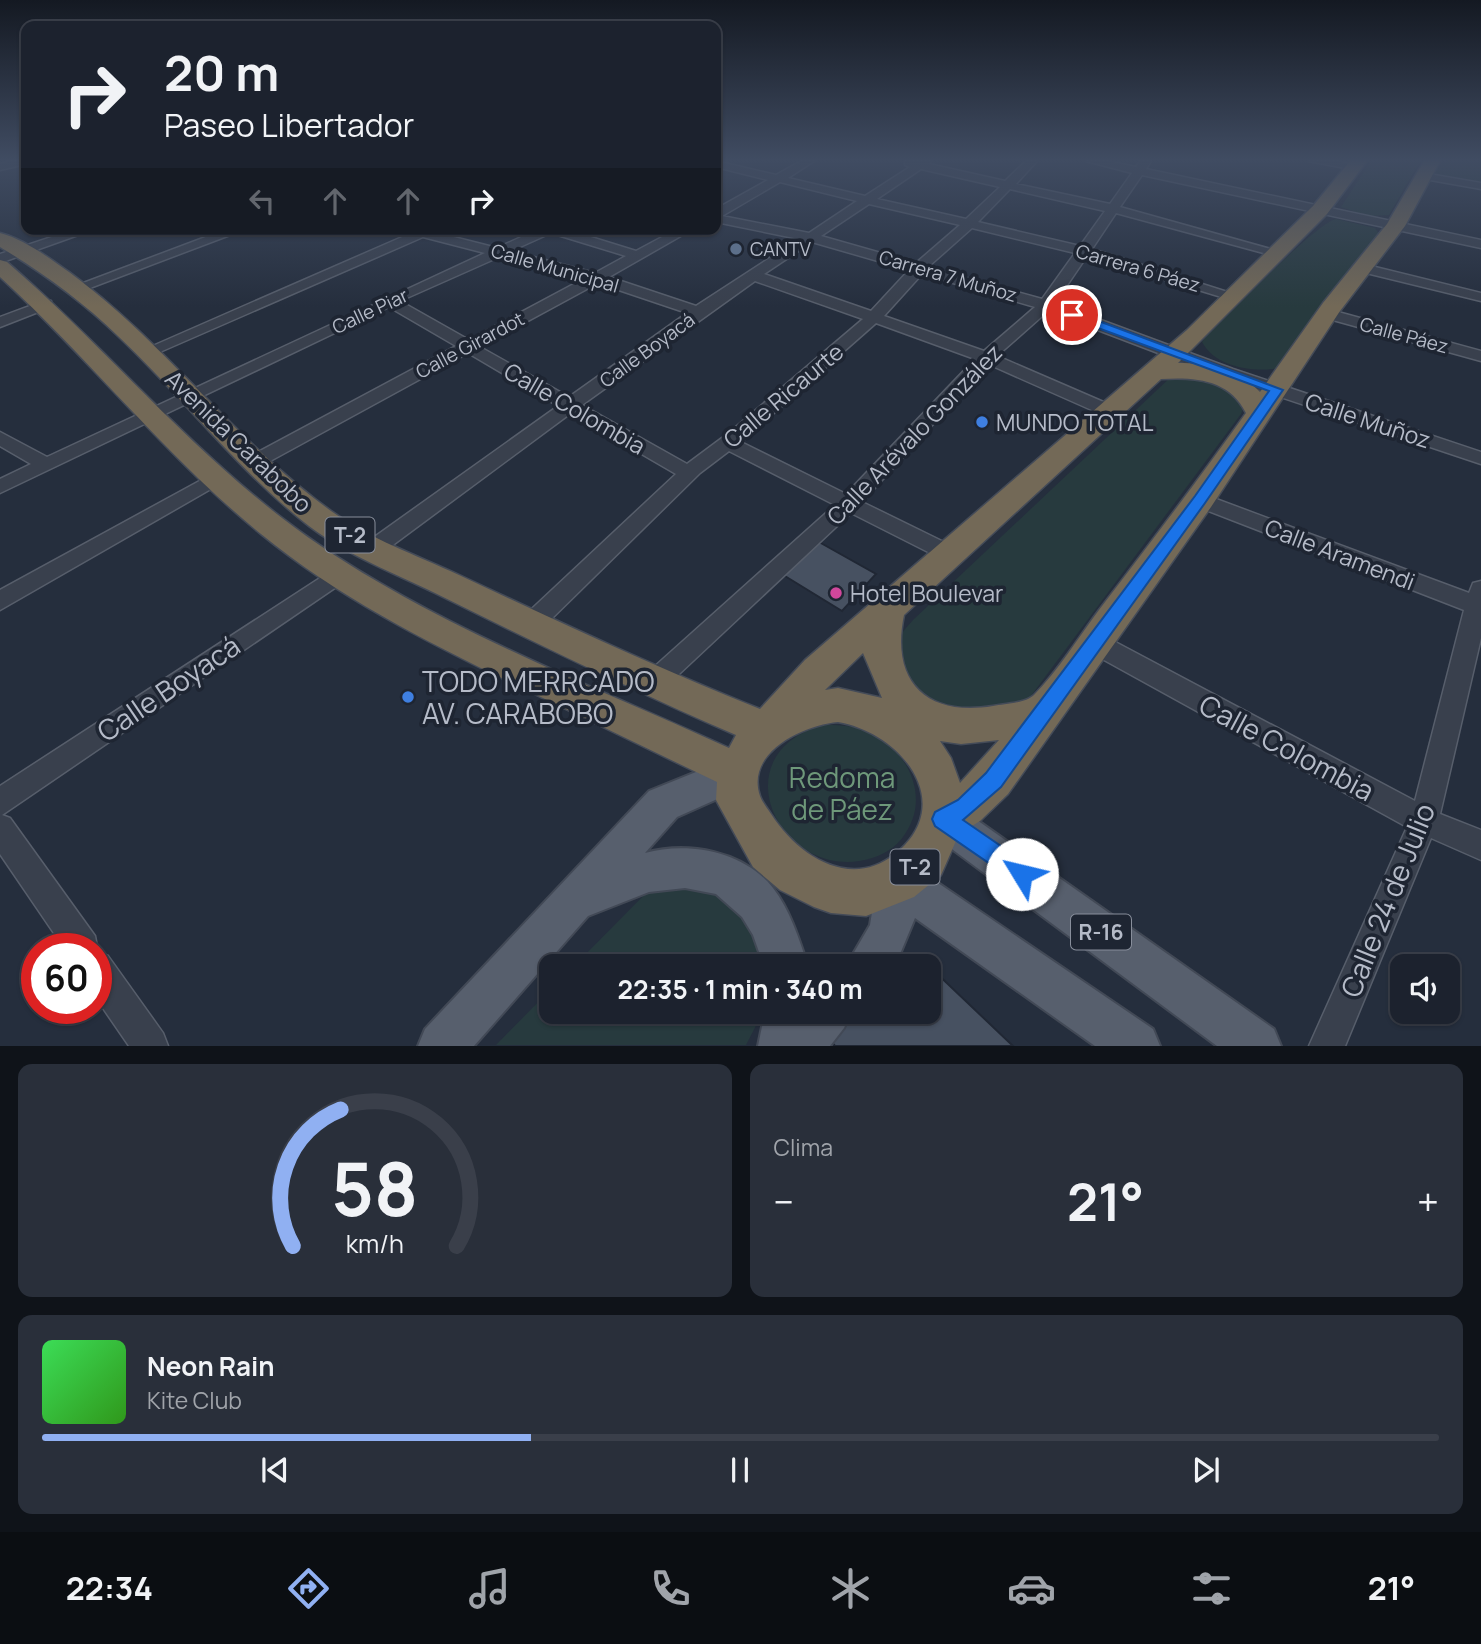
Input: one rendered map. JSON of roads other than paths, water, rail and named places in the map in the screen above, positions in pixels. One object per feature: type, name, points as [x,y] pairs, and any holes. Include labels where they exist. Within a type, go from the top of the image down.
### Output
[{"type":"highway","name":"T-2","points":[[768,730],[808,708],[838,705],[868,710],[896,723],[920,745],[936,771],[942,795],[943,819],[925,859],[898,881],[866,893],[831,890],[796,874],[769,851],[738,800],[738,772],[749,749],[768,730],[801,687],[948,553],[1175,354],[1320,210]]},
{"type":"highway","name":"T-2","points":[[943,819],[965,807],[993,780],[1200,500],[1327,314],[1395,226],[1404,210]]},
{"type":"highway","name":"Avenida Carabobo","points":[[6,254],[77,288],[192,397],[254,462],[320,519],[530,625],[653,683],[768,730]]},
{"type":"highway","name":"Avenida Carabobo","points":[[6,254],[46,304],[216,478],[270,525],[337,575],[481,651],[738,772]]},
{"type":"highway","points":[[1203,351],[1234,368],[1273,373],[1275,391],[1255,403],[1241,387],[1227,379],[1189,370],[1175,354],[1203,351]]},
{"type":"highway","points":[[887,610],[881,648],[901,698],[921,716],[946,726],[989,726],[1045,710]]},
{"type":"main road","points":[[442,1045],[663,804],[738,772]]},
{"type":"main road","name":"R-16","points":[[943,819],[1257,1045]]},
{"type":"main road","points":[[577,900],[655,870],[698,868],[734,879],[758,899],[779,940],[783,954]]},
{"type":"main road","points":[[879,954],[885,947],[896,915],[898,881]]},
{"type":"main road","points":[[898,881],[1136,1045]]},
{"type":"main road","points":[[782,1045],[786,1024]]},
{"type":"main road","points":[[798,1045],[817,1024]]},
{"type":"street","name":"Calle Boyacá","points":[[374,548],[698,313],[849,210]]},
{"type":"street","name":"Carrera 6 Páez","points":[[910,210],[1084,251],[1233,296]]},
{"type":"street","name":"Calle Ricaurte","points":[[530,625],[688,473],[728,443],[875,316],[920,267],[983,210]]},
{"type":"street","name":"Calle Arévalo González","points":[[653,683],[850,502],[986,357],[1046,305],[1113,210]]},
{"type":"street","points":[[1117,210],[1278,253]]},
{"type":"street","points":[[1320,210],[1481,244]]},
{"type":"street","name":"Carrera 7 Muñoz","points":[[721,217],[809,237],[920,267],[1046,305],[1175,354]]},
{"type":"street","points":[[6,254],[69,235]]},
{"type":"street","points":[[77,288],[223,235]]},
{"type":"street","points":[[146,352],[410,235]]},
{"type":"street","name":"Calle Municipal","points":[[439,235],[596,277],[698,313]]},
{"type":"street","name":"Calle Piar","points":[[0,487],[389,301],[538,235]]},
{"type":"street","points":[[570,235],[635,255]]},
{"type":"street","name":"Calle Girardot","points":[[254,462],[675,235]]},
{"type":"street","points":[[1363,268],[1481,298]]},
{"type":"street","points":[[753,275],[986,357],[1109,411]]},
{"type":"street","name":"Calle Colombia","points":[[389,301],[688,473]]},
{"type":"street","points":[[0,321],[46,304]]},
{"type":"street","name":"Calle Páez","points":[[1327,314],[1481,356]]},
{"type":"street","name":"Calle Muñoz","points":[[1275,391],[1481,458]]},
{"type":"street","points":[[0,438],[47,465]]},
{"type":"street","points":[[728,443],[948,553]]},
{"type":"street","points":[[0,601],[216,478]]},
{"type":"street","name":"Calle Aramendi","points":[[1200,500],[1480,601]]},
{"type":"street","name":"Calle Boyacá","points":[[0,802],[337,575]]},
{"type":"street","name":"Calle 24 de Julio","points":[[1327,1045],[1424,821],[1480,601]]},
{"type":"street","name":"Calle Colombia","points":[[1095,643],[1424,821],[1481,845]]},
{"type":"street","points":[[0,828],[73,933]]},
{"type":"street","points":[[112,991],[150,1045]]},
{"type":"place","name":"CANTV","points":[[736,249]]},
{"type":"place","name":"MUNDO TOTAL","points":[[982,422]]},
{"type":"place","name":"Hotel Boulevar","points":[[836,593]]},
{"type":"place","name":"TODO MERRCADO AV. CARABOBO","points":[[408,697]]},
{"type":"park label","name":"Redoma de Páez","points":[[842,793]]}]
